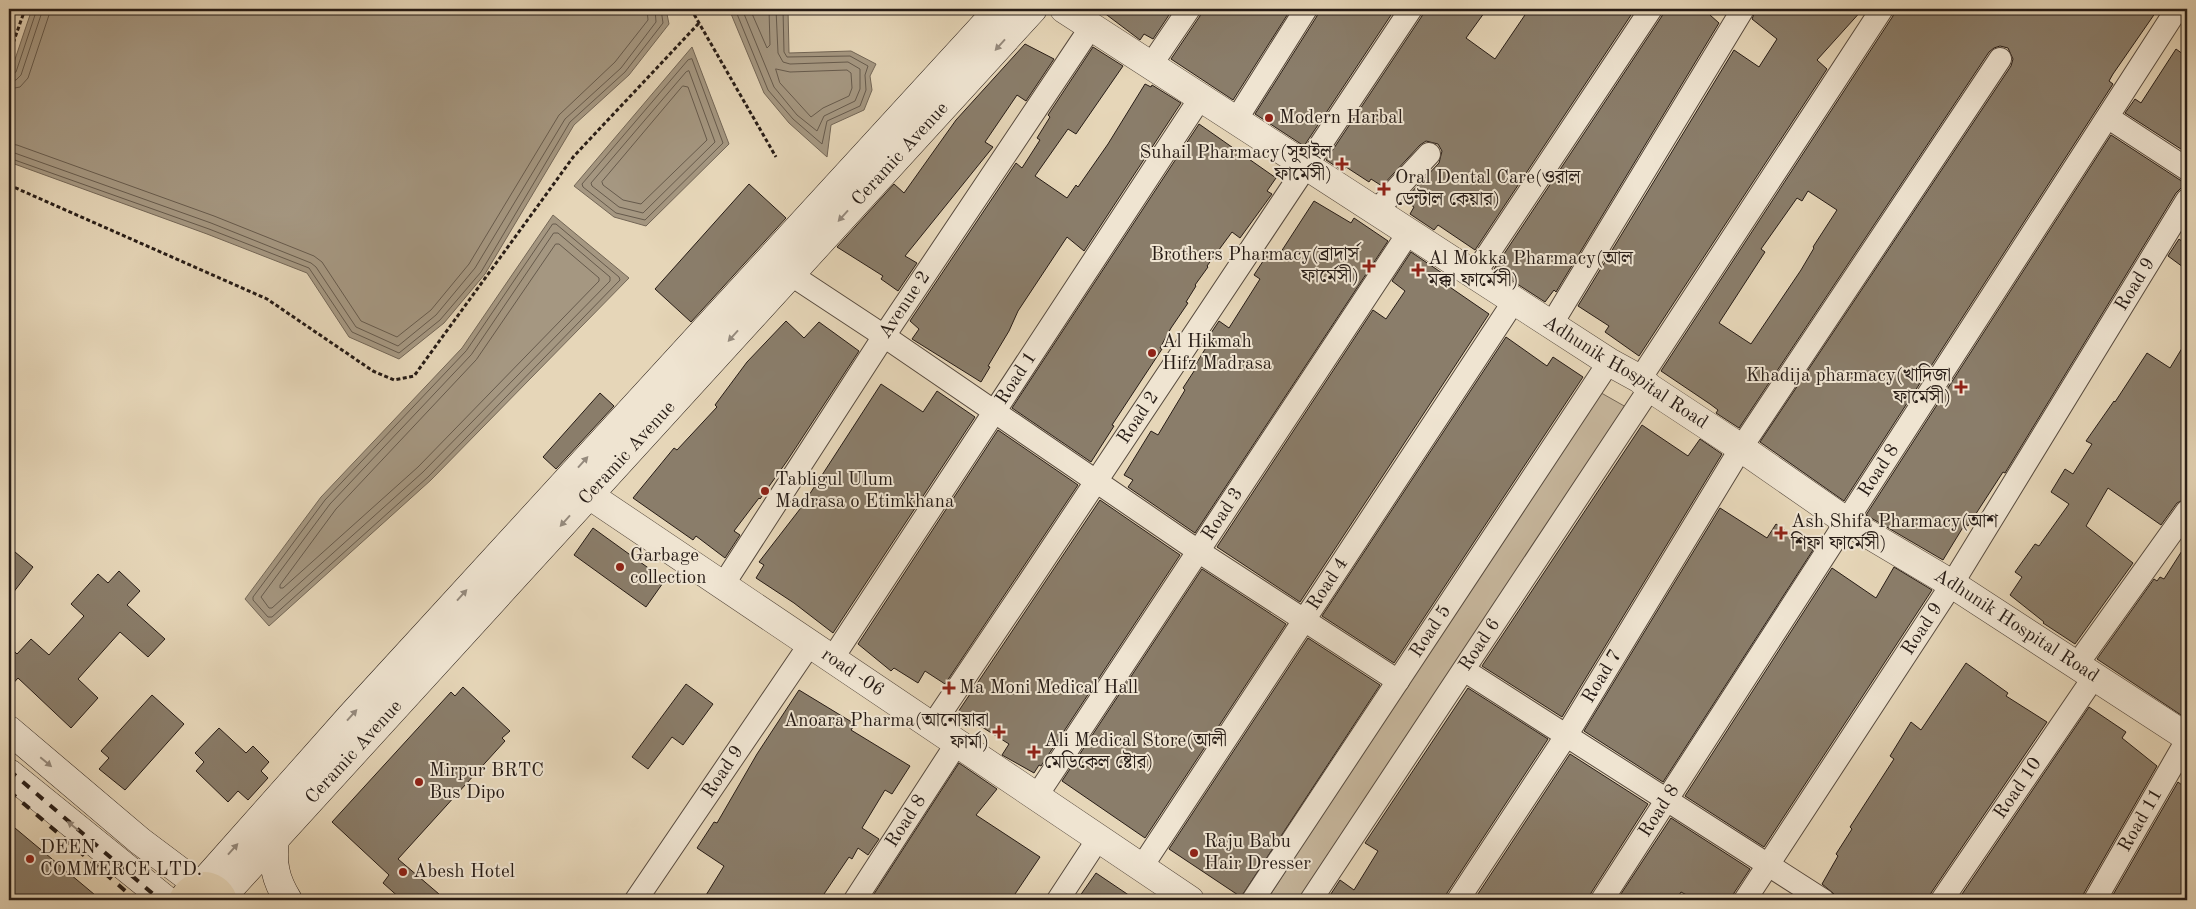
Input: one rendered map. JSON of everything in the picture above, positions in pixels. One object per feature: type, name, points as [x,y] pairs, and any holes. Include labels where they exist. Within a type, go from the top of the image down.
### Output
[{"type":"main road","name":"Ceramic Avenue","points":[[207,896],[336,753],[742,287],[999,9]]},
{"type":"main road","name":"Ceramic Avenue","points":[[207,896],[275,839],[336,753],[589,495],[1033,9]]},
{"type":"main road","name":"Adhunik Hospital Road","points":[[1064,9],[1645,384],[1846,521],[1952,584],[2187,739]]},
{"type":"main road","name":"road -06","points":[[589,495],[1190,900]]},
{"type":"main road","points":[[9,730],[207,896]]},
{"type":"main road","points":[[9,773],[166,900]]},
{"type":"main road","points":[[275,839],[272,860],[277,879],[288,900]]},
{"type":"street","points":[[1151,65],[1189,9]]},
{"type":"street","points":[[1236,120],[1306,9]]},
{"type":"street","name":"Road 2","points":[[932,726],[1411,9]]},
{"type":"street","points":[[1474,275],[1651,9]]},
{"type":"street","points":[[1551,325],[1743,9]]},
{"type":"street","name":"Road 6","points":[[1311,900],[1464,670],[1882,9]]},
{"type":"street","name":"Road 8","points":[[1602,900],[2178,9]]},
{"type":"street","name":"Avenue 2","points":[[723,586],[884,336],[1091,27]]},
{"type":"street","name":"Road 7","points":[[1458,900],[1566,736],[1741,448],[2000,59]]},
{"type":"street","name":"Road 1","points":[[821,651],[994,412],[1201,97]]},
{"type":"street","points":[[2109,118],[2187,169]]},
{"type":"street","points":[[1376,211],[1429,154]]},
{"type":"street","name":"Road 9","points":[[1745,900],[1952,584],[2187,200]]},
{"type":"street","name":"Road 3","points":[[1036,797],[1409,232]]},
{"type":"street","points":[[790,274],[884,336],[1198,551],[1398,681]]},
{"type":"street","name":"Road 4","points":[[1142,868],[1514,301]]},
{"type":"street","name":"Road 5","points":[[1253,900],[1609,362]]},
{"type":"street","name":"Road 10","points":[[1942,900],[2187,511]]},
{"type":"street","name":"Road 9","points":[[636,900],[821,651]]},
{"type":"street","points":[[1464,670],[1822,900]]},
{"type":"street","name":"Road 11","points":[[2095,900],[2187,739]]},
{"type":"street","name":"Road 8","points":[[855,900],[957,743]]},
{"type":"street","points":[[1058,900],[1098,839]]},
{"type":"path","points":[[9,55],[25,9]]},
{"type":"path","points":[[691,9],[776,157]]},
{"type":"path","points":[[9,185],[267,300],[373,371],[394,380],[414,376],[574,156],[700,22]]},
{"type":"shaded area","points":[[1596,390],[1626,407],[1300,900],[1267,900]]},
{"type":"water","points":[[32,9],[666,9],[669,24],[629,75],[574,125],[485,274],[444,323],[399,359],[349,337],[307,273],[207,234],[9,162],[9,77]]},
{"type":"water","points":[[729,9],[788,9],[789,53],[851,51],[876,64],[870,76],[872,90],[864,110],[831,125],[827,157],[789,123],[764,93]]},
{"type":"water","points":[[692,47],[729,144],[646,226],[614,217],[574,186]]},
{"type":"water","points":[[553,215],[629,278],[431,480],[269,626],[245,599],[321,497],[462,348]]},
{"type":"building","points":[[1099,9],[1173,9],[1153,39],[1144,34],[1140,40]]},
{"type":"building","points":[[1202,9],[1291,9],[1233,100],[1171,59],[1200,16]]},
{"type":"building","points":[[1319,9],[1395,9],[1304,146],[1255,114],[1317,16]]},
{"type":"building","points":[[1424,9],[1487,9],[1466,38],[1495,59],[1529,9],[1635,9],[1475,250],[1438,225],[1434,230],[1410,214],[1414,207],[1404,200],[1439,163],[1442,151],[1438,144],[1426,141],[1420,145],[1382,186],[1371,179],[1369,182],[1346,167],[1343,171],[1326,160],[1422,16]]},
{"type":"building","points":[[1664,9],[1715,9],[1710,15],[1719,23],[1556,292],[1554,290],[1545,302],[1494,269],[1662,16]]},
{"type":"building","points":[[1756,9],[1863,9],[1817,60],[1827,69],[1639,356],[1605,332],[1609,326],[1578,306],[1734,50],[1759,67],[1777,39],[1752,19]]},
{"type":"building","points":[[1895,9],[2158,9],[2113,74],[2109,81],[2113,84],[1844,501],[1760,442],[2011,66],[2013,59],[2008,48],[2000,46],[1989,52],[1739,428],[1716,413],[1718,410],[1710,404],[1661,371],[1893,16]],"holes":[[[1808,191],[1837,210],[1813,247],[1801,270],[1751,344],[1719,323],[1765,252],[1761,249],[1797,198],[1802,201]]]},
{"type":"building","points":[[1025,44],[1054,59],[1026,101],[1017,95],[985,142],[993,147],[905,256],[917,263],[898,291],[881,279],[883,276],[837,247],[894,184],[904,193],[956,120]]},
{"type":"building","points":[[1093,47],[1123,66],[1076,134],[1068,129],[1035,176],[1067,198],[1076,185],[1078,187],[1108,144],[1145,84],[1151,87],[1152,85],[1181,103],[1084,251],[1067,237],[1018,311],[981,382],[912,339],[919,329],[910,321],[1016,163],[1022,168],[1040,140],[1037,138],[1050,117],[1048,115]]},
{"type":"building","points":[[2176,49],[2187,57],[2187,153],[2125,113],[2135,99],[2141,103]]},
{"type":"building","points":[[1199,124],[1276,178],[1267,191],[1272,194],[1240,238],[1232,232],[1207,266],[1186,302],[1188,303],[1160,348],[1162,349],[1112,425],[1114,426],[1091,462],[1012,408]]},
{"type":"building","points":[[2111,135],[2180,180],[2187,182],[2187,187],[2181,188],[2176,193],[2005,473],[2003,472],[1968,526],[1965,524],[1943,560],[1866,515]]},
{"type":"building","points":[[749,184],[786,218],[691,322],[655,289]]},
{"type":"building","points":[[1314,201],[1351,223],[1354,218],[1388,241],[1195,533],[1128,487],[1133,480],[1124,475],[1151,431],[1158,435],[1185,390],[1183,388],[1198,365],[1196,364],[1210,341],[1207,339],[1219,321],[1229,328],[1260,279],[1254,275],[1269,252],[1277,258]]},
{"type":"building","points":[[2179,239],[2187,245],[2187,270],[2168,256]]},
{"type":"building","points":[[1411,252],[1445,275],[1441,281],[1489,314],[1300,602],[1217,547],[1373,310],[1386,319],[1405,291],[1392,281]]},
{"type":"building","points":[[786,321],[804,338],[819,322],[859,351],[787,461],[734,531],[740,535],[725,558],[696,536],[693,540],[633,498],[674,448],[677,450],[717,407],[715,405],[747,362]]},
{"type":"building","points":[[1506,337],[1547,366],[1553,357],[1583,377],[1394,663],[1322,616]]},
{"type":"building","points":[[2187,340],[2187,498],[2177,503],[2161,525],[2108,488],[2086,526],[2133,563],[2075,644],[2043,623],[2010,595],[2022,577],[2015,572],[2035,544],[2039,546],[2069,504],[2051,492],[2065,469],[2073,474],[2092,444],[2086,441],[2115,402],[2147,353],[2170,368]]},
{"type":"building","points":[[881,384],[923,412],[937,391],[975,417],[833,633],[794,603],[756,578],[764,565],[759,562],[800,509]]},
{"type":"building","points":[[600,393],[614,406],[556,469],[543,457]]},
{"type":"building","points":[[1642,425],[1688,456],[1700,439],[1722,454],[1562,717],[1482,666]]},
{"type":"building","points":[[998,430],[1078,485],[945,684],[925,671],[918,683],[894,668],[891,671],[858,644]]},
{"type":"building","points":[[1100,500],[1180,555],[1041,766],[1039,765],[1034,773],[1002,755],[1009,744],[958,712]]},
{"type":"building","points":[[1720,508],[1767,538],[1776,524],[1813,550],[1663,782],[1584,731]]},
{"type":"building","name":"Garbage collection","points":[[593,528],[665,580],[646,607],[574,555]]},
{"type":"building","points":[[2187,533],[2187,543],[2182,540]]},
{"type":"building","points":[[2187,543],[2187,719],[2097,659],[2154,579],[2157,581],[2160,577],[2164,579]]},
{"type":"building","points":[[9,547],[33,567],[9,598]]},
{"type":"building","points":[[1894,567],[1932,590],[1764,847],[1685,796],[1832,568],[1876,598]]},
{"type":"building","points":[[1202,569],[1286,624],[1145,838],[1062,781]]},
{"type":"building","points":[[119,571],[140,591],[127,605],[165,639],[148,657],[120,632],[78,679],[98,698],[71,728],[18,678],[9,688],[9,646],[17,654],[31,639],[49,655],[84,616],[71,604],[98,574],[108,583]]},
{"type":"building","points":[[1308,638],[1380,685],[1241,897],[1169,849]]},
{"type":"building","points":[[1966,663],[2008,693],[2006,696],[2047,722],[1931,893],[1929,900],[1836,900],[1834,894],[1822,884],[1838,856],[1836,854],[1852,829],[1850,827],[1894,759],[1890,756],[1911,722],[1921,730]]},
{"type":"building","points":[[686,684],[713,704],[683,745],[672,737],[648,769],[632,757]]},
{"type":"building","name":"Mirpur BRTC Bus Dipo","points":[[463,687],[510,731],[502,738],[505,741],[398,859],[446,900],[402,900],[383,883],[389,875],[332,822],[451,692],[455,696]]},
{"type":"building","points":[[1468,688],[1548,739],[1447,893],[1445,900],[1327,900],[1340,880],[1354,890],[1378,851],[1365,843]]},
{"type":"building","points":[[799,690],[855,724],[851,730],[910,766],[892,794],[885,790],[862,828],[879,839],[868,855],[858,848],[852,859],[849,857],[820,900],[703,900],[724,866],[697,848],[714,822],[717,823],[757,754]]},
{"type":"building","points":[[152,695],[184,724],[125,790],[99,769],[109,758],[101,751]]},
{"type":"building","points":[[2089,707],[2126,732],[2122,738],[2157,766],[2084,893],[2082,900],[1958,900]]},
{"type":"building","points":[[219,728],[246,753],[253,746],[269,762],[261,771],[268,778],[248,800],[238,791],[228,802],[196,771],[204,762],[195,753]]},
{"type":"building","points":[[1570,754],[1648,804],[1591,893],[1589,900],[1474,900]]},
{"type":"building","points":[[959,763],[997,789],[976,815],[1040,857],[1011,900],[883,900],[874,894]]},
{"type":"building","points":[[2178,782],[2187,789],[2187,900],[2110,900]]},
{"type":"building","points":[[1671,818],[1750,869],[1734,893],[1732,900],[1696,900],[1681,892],[1676,900],[1617,900]]},
{"type":"building","name":"DEEN COMMERCE LTD.","points":[[9,823],[101,900],[9,900]]},
{"type":"building","points":[[1096,873],[1136,900],[1077,900]]},
{"type":"railway","points":[[9,770],[160,900]]},
{"type":"railway","points":[[9,791],[136,900]]},
{"type":"place","name":"Modern Harbal","points":[[1269,118]]},
{"type":"place","name":"Suhail Pharmacy(সুহাইল ফার্মেসী)","points":[[1342,164]]},
{"type":"place","name":"Oral Dental Care(ওরাল ডেন্টাল কেয়ার)","points":[[1384,189]]},
{"type":"place","name":"Brothers Pharmacy(ব্রাদার্স ফার্মেসী)","points":[[1369,266]]},
{"type":"place","name":"Al Mokka Pharmacy(আল মক্কা ফার্মেসী)","points":[[1418,270]]},
{"type":"place","name":"Al Hikmah Hifz Madrasa","points":[[1152,353]]},
{"type":"place","name":"Khadija pharmacy(খাদিজা ফার্মেসী)","points":[[1961,387]]},
{"type":"place","name":"Tabligul Ulum Madrasa o Etimkhana","points":[[765,491]]},
{"type":"place","name":"Ash Shifa Pharmacy(আশ শিফা ফার্মেসী)","points":[[1781,533]]},
{"type":"place","name":"Garbage collection","points":[[620,567]]},
{"type":"place","name":"Ma Moni Medical Hall","points":[[949,688]]},
{"type":"place","name":"Anoara Pharma(আনোয়ারা ফার্মা)","points":[[999,732]]},
{"type":"place","name":"Ali Medical Store(আলী মেডিকেল ষ্টোর)","points":[[1034,752]]},
{"type":"place","name":"Mirpur BRTC Bus Dipo","points":[[419,782]]},
{"type":"place","name":"Raju Babu Hair Dresser","points":[[1194,853]]},
{"type":"place","name":"DEEN COMMERCE LTD.","points":[[30,859]]},
{"type":"place","name":"Abesh Hotel","points":[[403,872]]}]
